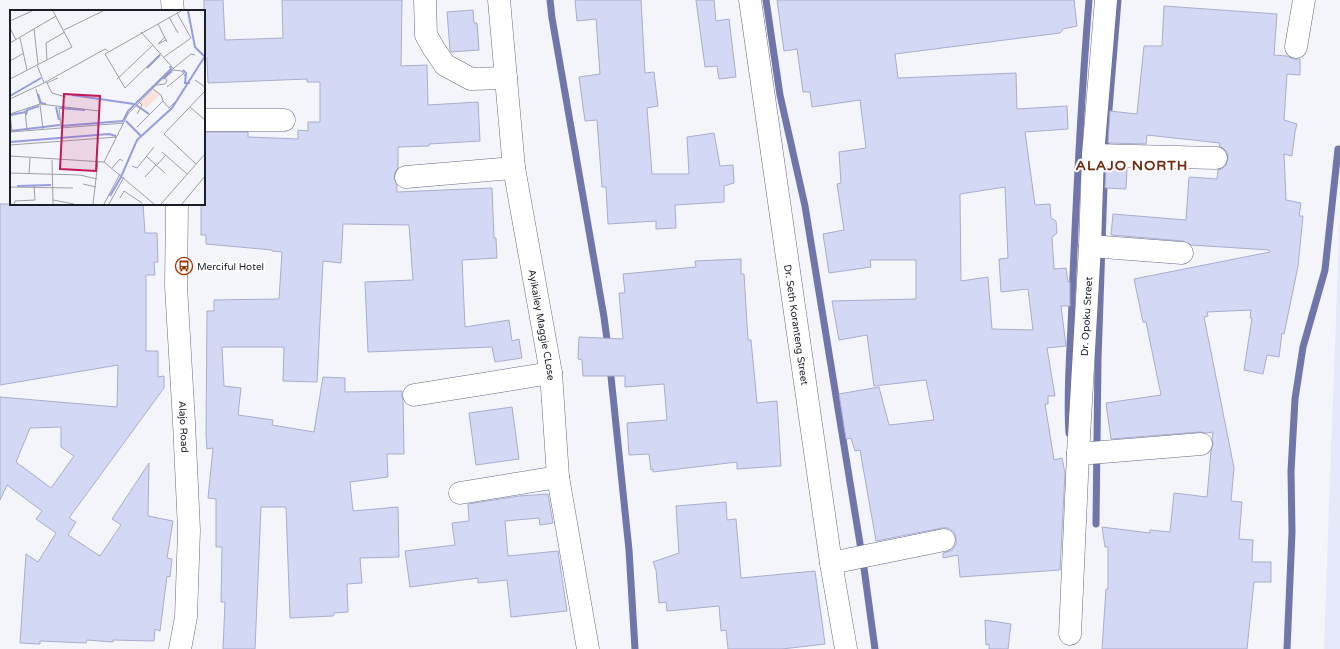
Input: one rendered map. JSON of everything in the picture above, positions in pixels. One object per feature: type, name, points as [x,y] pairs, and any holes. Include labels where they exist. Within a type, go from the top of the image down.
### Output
[{"type":"street","points":[[172,0],[173,10]]},
{"type":"street","points":[[425,0],[426,35],[445,65],[471,79],[506,78]]},
{"type":"street","name":"Ayikailey Maggie CLose","points":[[499,0],[514,168],[551,373],[558,477],[588,649]]},
{"type":"street","name":"Dr. Seth Koranteng Street","points":[[750,0],[831,563],[846,649]]},
{"type":"street","name":"Dr. Opoku Street","points":[[1070,634],[1078,454],[1090,246],[1093,155],[1106,0]]},
{"type":"street","points":[[1296,47],[1304,0]]},
{"type":"street","points":[[205,120],[284,120]]},
{"type":"street","points":[[1093,155],[1216,158]]},
{"type":"street","points":[[406,177],[514,168]]},
{"type":"street","name":"Alajo Road","points":[[177,205],[176,286],[189,530],[186,617],[180,649]]},
{"type":"street","points":[[1090,246],[1182,253]]},
{"type":"street","points":[[414,395],[551,373]]},
{"type":"street","points":[[1078,454],[1201,444]]},
{"type":"street","points":[[460,494],[558,477]]},
{"type":"street","points":[[831,563],[944,540]]},
{"type":"shaded area","points":[[1340,211],[1340,649],[1324,649],[1329,505]]},
{"type":"building","points":[[204,0],[223,0],[225,40],[283,38],[282,0],[402,0],[401,66],[427,65],[428,105],[478,102],[480,141],[429,144],[429,146],[398,147],[398,168],[395,172],[394,178],[397,186],[397,192],[492,188],[494,238],[496,238],[497,258],[462,260],[465,327],[509,320],[512,341],[519,339],[522,358],[495,362],[492,347],[368,352],[365,282],[413,280],[409,225],[343,224],[341,263],[323,261],[317,382],[283,381],[284,347],[222,347],[224,386],[241,388],[238,415],[273,420],[272,425],[314,432],[323,377],[345,378],[345,392],[402,391],[404,454],[387,454],[388,477],[350,482],[353,511],[398,507],[399,557],[360,558],[362,583],[347,584],[348,612],[334,613],[333,616],[290,618],[286,507],[261,507],[255,649],[223,649],[225,602],[221,602],[222,547],[216,547],[216,499],[208,498],[213,448],[207,449],[206,434],[207,311],[214,311],[214,300],[279,299],[282,252],[206,244],[206,235],[201,235],[201,205],[205,205],[205,132],[248,132],[248,137],[298,139],[298,130],[308,131],[308,122],[320,122],[320,82],[307,82],[307,79],[208,83],[207,58],[205,58]]},
{"type":"building","points":[[575,0],[641,0],[645,73],[654,72],[658,106],[647,108],[652,174],[689,174],[687,137],[714,133],[720,166],[733,165],[734,183],[724,186],[724,202],[675,205],[676,228],[656,229],[656,221],[608,224],[606,187],[602,187],[597,120],[585,121],[579,77],[600,74],[596,19],[577,21]]},
{"type":"building","points":[[696,0],[714,0],[716,21],[729,19],[736,77],[719,79],[717,66],[705,67]]},
{"type":"building","points":[[777,0],[1074,0],[1077,26],[1063,29],[1060,33],[895,54],[898,78],[1016,73],[1017,109],[1067,106],[1068,129],[1025,132],[1035,205],[1050,204],[1051,218],[1056,221],[1057,233],[1052,237],[1054,269],[1066,268],[1068,282],[1070,282],[1070,306],[1061,306],[1066,346],[1047,348],[1055,396],[1048,396],[1048,404],[1045,404],[1054,460],[1062,458],[1065,473],[1060,570],[960,577],[958,555],[943,558],[943,553],[952,550],[956,544],[954,532],[948,528],[876,541],[860,450],[855,451],[851,438],[846,439],[839,394],[879,387],[889,425],[934,420],[926,380],[874,386],[867,335],[839,340],[832,301],[916,299],[916,260],[870,260],[871,267],[829,273],[823,234],[844,230],[837,184],[841,183],[839,152],[866,148],[860,100],[812,107],[810,92],[803,92],[797,49],[784,51]],"holes":[[[1005,187],[1008,258],[999,259],[1001,292],[1028,289],[1033,330],[992,329],[988,277],[961,281],[960,194]]]},
{"type":"building","points":[[1164,6],[1277,14],[1274,55],[1300,59],[1300,75],[1287,74],[1284,120],[1297,124],[1292,156],[1284,154],[1286,200],[1301,203],[1299,216],[1303,216],[1298,266],[1284,334],[1282,333],[1279,357],[1267,355],[1263,374],[1244,370],[1252,318],[1250,318],[1251,310],[1207,312],[1208,316],[1204,317],[1234,468],[1231,501],[1242,502],[1239,539],[1253,540],[1252,562],[1271,562],[1271,582],[1254,582],[1247,649],[1102,649],[1106,589],[1108,589],[1108,547],[1105,547],[1102,527],[1150,533],[1150,530],[1170,532],[1174,493],[1207,497],[1213,443],[1213,432],[1111,439],[1106,403],[1161,395],[1146,322],[1143,322],[1134,279],[1270,252],[1269,250],[1191,245],[1183,241],[1111,235],[1113,214],[1186,220],[1189,177],[1217,179],[1218,170],[1222,169],[1226,165],[1228,159],[1227,152],[1219,146],[1220,143],[1147,135],[1146,144],[1108,143],[1110,111],[1137,114],[1144,46],[1162,46]]},
{"type":"building","points":[[473,10],[474,23],[477,23],[479,50],[451,52],[447,12]]},
{"type":"building","points":[[1106,168],[1127,168],[1126,189],[1105,188]]},
{"type":"building","points":[[0,204],[143,205],[145,233],[157,233],[158,262],[154,262],[155,275],[146,275],[146,351],[158,351],[158,377],[164,376],[164,388],[69,518],[76,522],[68,535],[100,556],[121,525],[112,519],[149,463],[148,516],[173,521],[167,558],[172,559],[170,577],[167,576],[160,631],[155,629],[154,641],[113,640],[113,642],[87,640],[86,643],[40,641],[40,644],[20,643],[26,554],[38,562],[56,533],[36,519],[42,511],[7,485],[0,500],[0,397],[117,407],[118,365],[0,385]],"holes":[[[61,427],[61,447],[74,456],[51,488],[16,462],[30,428]]]},
{"type":"building","points":[[741,259],[741,274],[744,274],[748,340],[751,340],[757,403],[777,401],[781,466],[737,469],[737,462],[653,472],[653,469],[651,470],[649,454],[629,455],[627,423],[667,420],[664,384],[625,387],[625,376],[583,376],[582,360],[578,359],[579,337],[623,339],[619,293],[625,293],[623,274],[696,267],[695,261]]},
{"type":"building","points":[[512,407],[519,459],[476,465],[469,413]]},
{"type":"building","points":[[548,494],[553,523],[540,525],[539,518],[505,521],[508,556],[558,551],[567,611],[511,617],[507,580],[478,583],[478,578],[410,587],[405,551],[455,545],[452,523],[469,521],[468,504],[519,496]]},
{"type":"building","points":[[726,502],[727,520],[736,519],[741,578],[815,571],[825,644],[782,649],[728,649],[726,630],[721,631],[719,606],[667,611],[666,602],[659,603],[656,570],[653,562],[679,553],[676,506]]},
{"type":"building","points":[[985,620],[1011,624],[1008,649],[989,649],[989,644],[986,645]]},
{"type":"waterway","points":[[550,0],[608,347]]},
{"type":"waterway","points":[[766,0],[780,95],[805,206],[864,568],[875,649]]},
{"type":"waterway","points":[[1069,433],[1068,383],[1075,225],[1089,0]]},
{"type":"waterway","points":[[1096,524],[1098,359],[1105,158],[1118,0]]},
{"type":"waterway","points":[[1287,649],[1292,532],[1291,471],[1295,399],[1303,347],[1325,270],[1338,149]]},
{"type":"waterway","points":[[610,367],[629,550],[635,649]]},
{"type":"place","name":"Merciful Hotel","points":[[184,266]]},
{"type":"district","name":"ALAJO NORTH","points":[[1132,165]]}]
